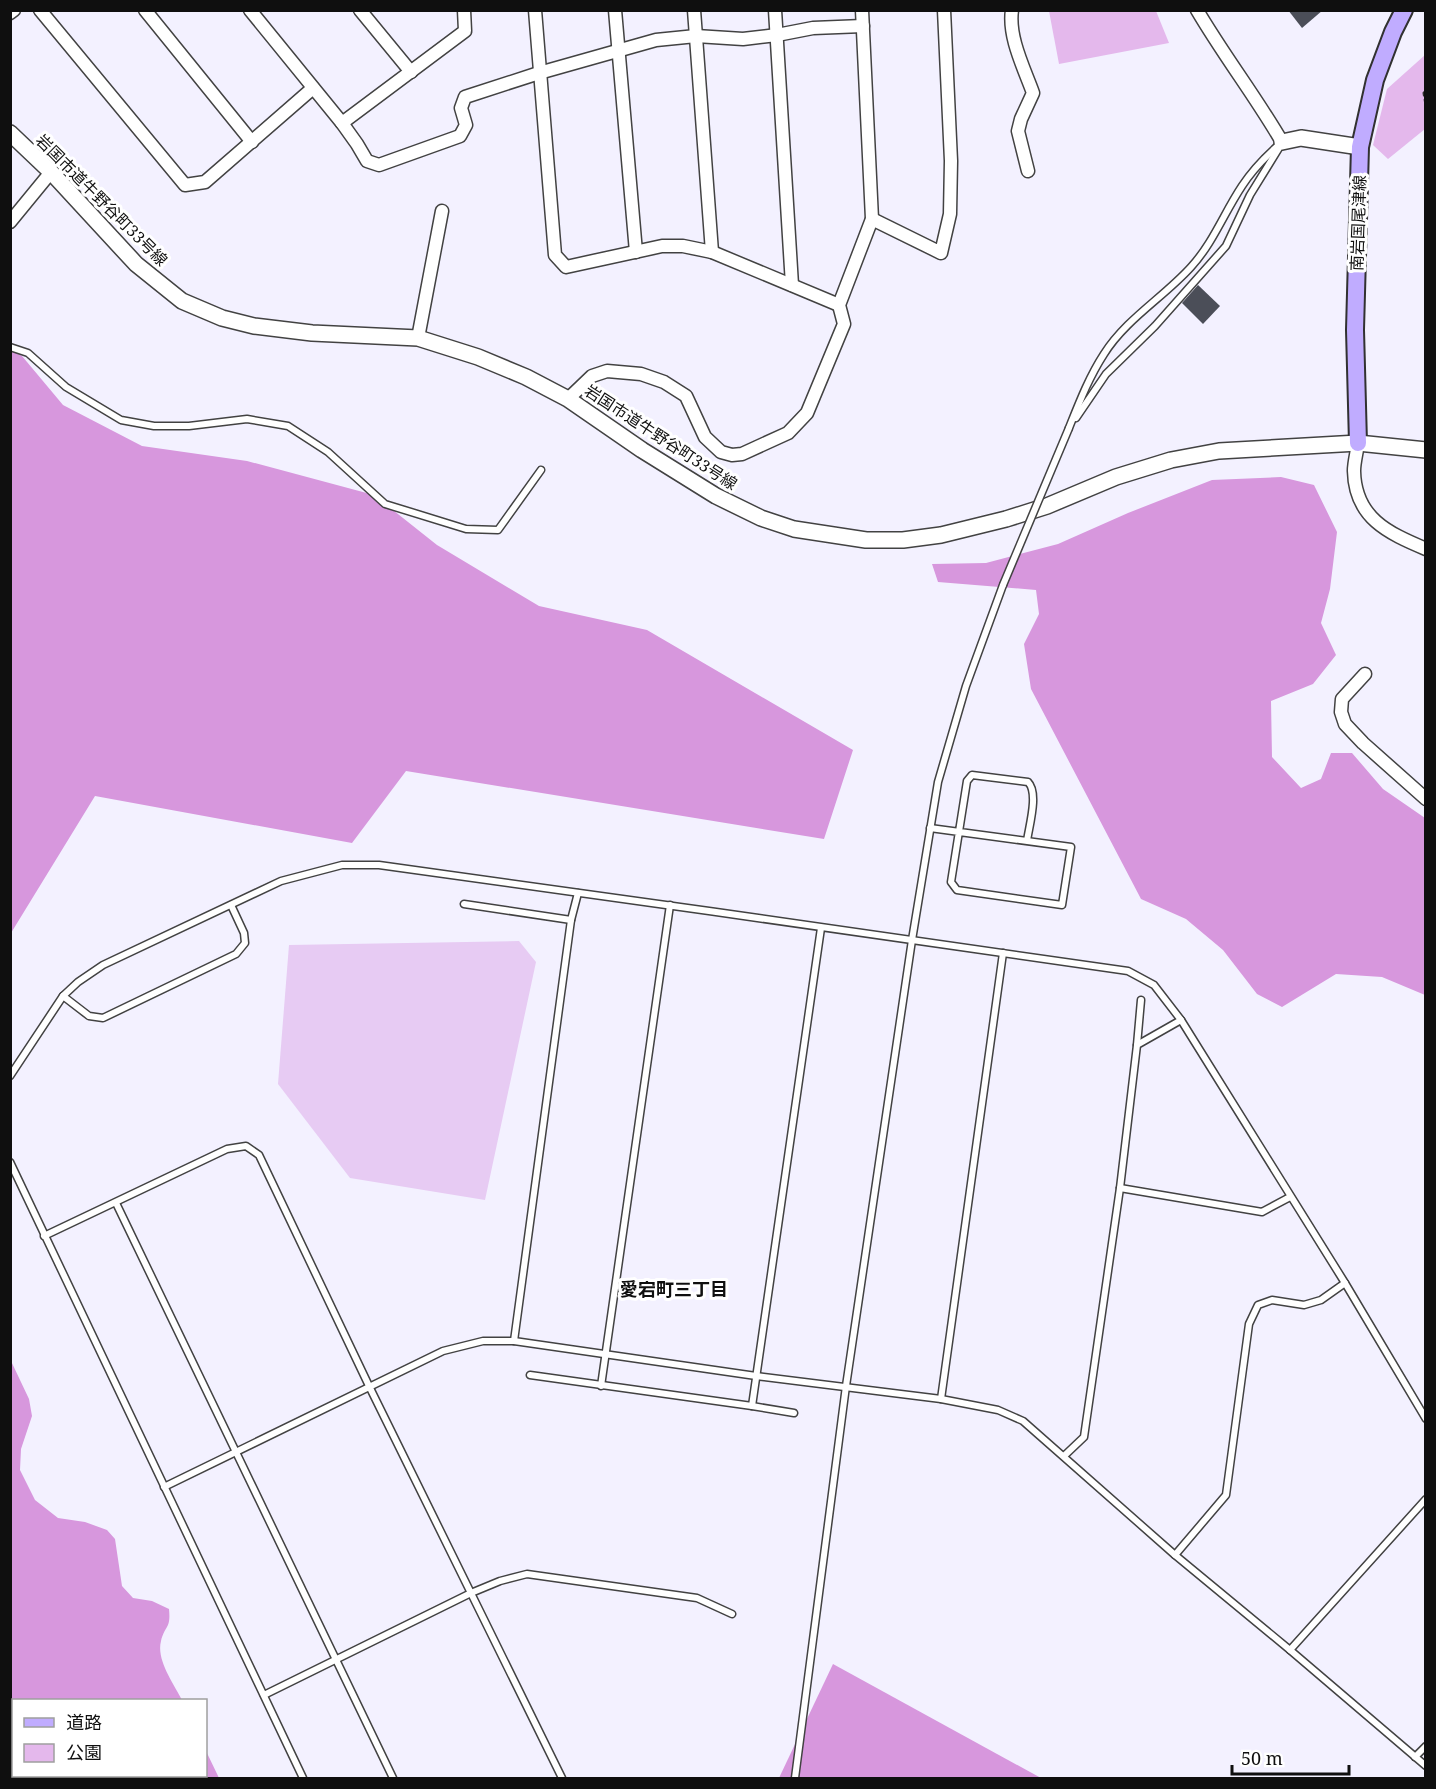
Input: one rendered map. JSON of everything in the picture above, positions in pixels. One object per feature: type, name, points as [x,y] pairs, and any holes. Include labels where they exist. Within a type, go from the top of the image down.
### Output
[{"type":"main road","name":"南岩国尾津線","points":[[1358,443],[1355,330],[1360,147],[1375,80],[1404,10]]},
{"type":"street","points":[[40,10],[185,185],[205,182],[313,88]]},
{"type":"street","points":[[145,10],[252,142]]},
{"type":"street","points":[[250,10],[342,123],[367,161],[379,165],[460,136],[466,125],[461,108],[465,96],[539,73],[656,40],[696,36],[743,39],[813,28],[863,26]]},
{"type":"street","points":[[360,10],[411,72]]},
{"type":"street","points":[[342,123],[465,31],[464,10]]},
{"type":"street","points":[[535,10],[555,255],[566,267],[662,246],[683,246],[712,252],[839,305]]},
{"type":"street","points":[[615,10],[636,252]]},
{"type":"street","points":[[694,10],[712,252]]},
{"type":"street","points":[[776,10],[792,285]]},
{"type":"street","points":[[568,399],[592,376],[607,371],[641,374],[664,382],[686,396],[705,437],[721,452],[732,455],[742,454],[788,434],[807,413],[844,324],[839,305],[872,219],[862,10]]},
{"type":"street","points":[[872,219],[941,253],[950,214],[951,161],[944,10]]},
{"type":"street","points":[[1012,10],[1010,21],[1016,45],[1033,93],[1018,131],[1028,171]]},
{"type":"street","points":[[1197,10],[1282,142],[1301,138],[1360,147]]},
{"type":"street","name":"岩国市道牛野谷町33号線","points":[[10,133],[51,172],[136,264],[182,300],[222,318],[255,326],[312,333],[418,338],[478,357],[568,399],[642,450],[716,496],[761,518],[794,529],[866,540],[903,540],[941,535],[1047,506],[1116,477],[1171,460],[1219,451],[1358,443],[1425,450]]},
{"type":"street","points":[[10,222],[51,172]]},
{"type":"street","points":[[418,338],[442,211]]},
{"type":"street","points":[[1358,443],[1354,471],[1359,500],[1374,522],[1394,535],[1425,549]]},
{"type":"street","points":[[1365,674],[1342,699],[1341,712],[1345,724],[1362,743],[1425,799]]},
{"type":"lane","points":[[1068,428],[1106,374],[1163,318],[1226,246],[1250,195],[1282,142]]},
{"type":"lane","points":[[795,1779],[846,1386],[912,940],[938,782],[966,686],[1003,585],[1068,428],[1104,353],[1128,326],[1191,267],[1213,238],[1242,185],[1262,159],[1282,142]]},
{"type":"lane","points":[[10,347],[28,353],[66,387],[121,420],[154,426],[189,426],[247,419],[288,426],[328,452],[385,504],[466,529],[498,530],[541,470]]},
{"type":"lane","points":[[930,828],[959,832],[1027,842],[1071,848],[1062,905],[957,890],[951,882],[959,832],[967,781],[972,775],[1028,782],[1032,786],[1034,794],[1027,842]]},
{"type":"lane","points":[[10,1076],[63,996],[78,982],[103,965],[281,881],[342,865],[379,865],[1128,971],[1154,985],[1181,1020],[1345,1283],[1425,1419]]},
{"type":"lane","points":[[514,1341],[571,920],[578,893]]},
{"type":"lane","points":[[464,904],[571,920]]},
{"type":"lane","points":[[63,996],[89,1016],[103,1018],[236,954],[245,943],[244,933],[231,905]]},
{"type":"lane","points":[[601,1386],[670,905]]},
{"type":"lane","points":[[752,1406],[821,928]]},
{"type":"lane","points":[[940,1399],[1003,953]]},
{"type":"lane","points":[[1064,1456],[1084,1437],[1120,1188],[1141,1000]]},
{"type":"lane","points":[[1137,1046],[1181,1020]]},
{"type":"lane","points":[[44,1236],[227,1149],[246,1146],[259,1155],[370,1388],[562,1779]]},
{"type":"lane","points":[[10,1162],[303,1779]]},
{"type":"lane","points":[[1120,1188],[1262,1212],[1290,1197]]},
{"type":"lane","points":[[116,1203],[393,1779]]},
{"type":"lane","points":[[1175,1555],[1226,1496],[1249,1324],[1258,1305],[1272,1300],[1304,1305],[1321,1300],[1345,1283]]},
{"type":"lane","points":[[164,1487],[443,1351],[483,1341],[514,1341],[756,1376],[940,1399],[998,1410],[1023,1421],[1175,1555],[1425,1766]]},
{"type":"lane","points":[[530,1375],[794,1413]]},
{"type":"lane","points":[[1290,1650],[1425,1500]]},
{"type":"lane","points":[[264,1695],[471,1593],[500,1581],[527,1574],[697,1598],[732,1614]]},
{"type":"lane","points":[[1415,1757],[1425,1746]]},
{"type":"path","points":[[1425,91],[1425,105]]},
{"type":"green space","points":[[1049,11],[1156,11],[1169,43],[1059,64]]},
{"type":"green space","points":[[1425,55],[1425,129],[1388,159],[1373,145],[1387,89]]},
{"type":"shaded area","points":[[11,350],[22,356],[63,405],[142,446],[247,461],[374,495],[437,545],[539,606],[647,630],[853,750],[824,839],[406,771],[352,843],[95,796],[11,933]]},
{"type":"shaded area","points":[[1281,477],[1314,485],[1337,532],[1330,589],[1321,623],[1336,655],[1313,684],[1271,701],[1272,757],[1301,788],[1321,779],[1331,753],[1352,753],[1383,789],[1425,818],[1425,995],[1382,977],[1336,974],[1282,1007],[1257,994],[1223,950],[1186,919],[1141,899],[1031,689],[1024,644],[1039,614],[1036,590],[938,582],[932,564],[986,563],[1058,544],[1212,480]]},
{"type":"shaded area","points":[[519,941],[536,962],[485,1200],[350,1178],[278,1084],[289,945]]},
{"type":"shaded area","points":[[11,1361],[29,1399],[32,1416],[21,1449],[20,1470],[35,1500],[58,1518],[85,1522],[107,1530],[115,1539],[122,1586],[133,1598],[152,1601],[169,1609],[168,1624],[161,1641],[161,1656],[181,1699],[12,1699],[12,1777],[207,1777],[207,1753],[219,1778],[11,1778]]},
{"type":"shaded area","points":[[833,1664],[1041,1778],[779,1778]]},
{"type":"building","points":[[1288,10],[1323,10],[1302,28]]},
{"type":"building","points":[[1198,285],[1220,306],[1203,324],[1182,303]]},
{"type":"district","name":"愛宕町三丁目","points":[[674,1290]]}]
